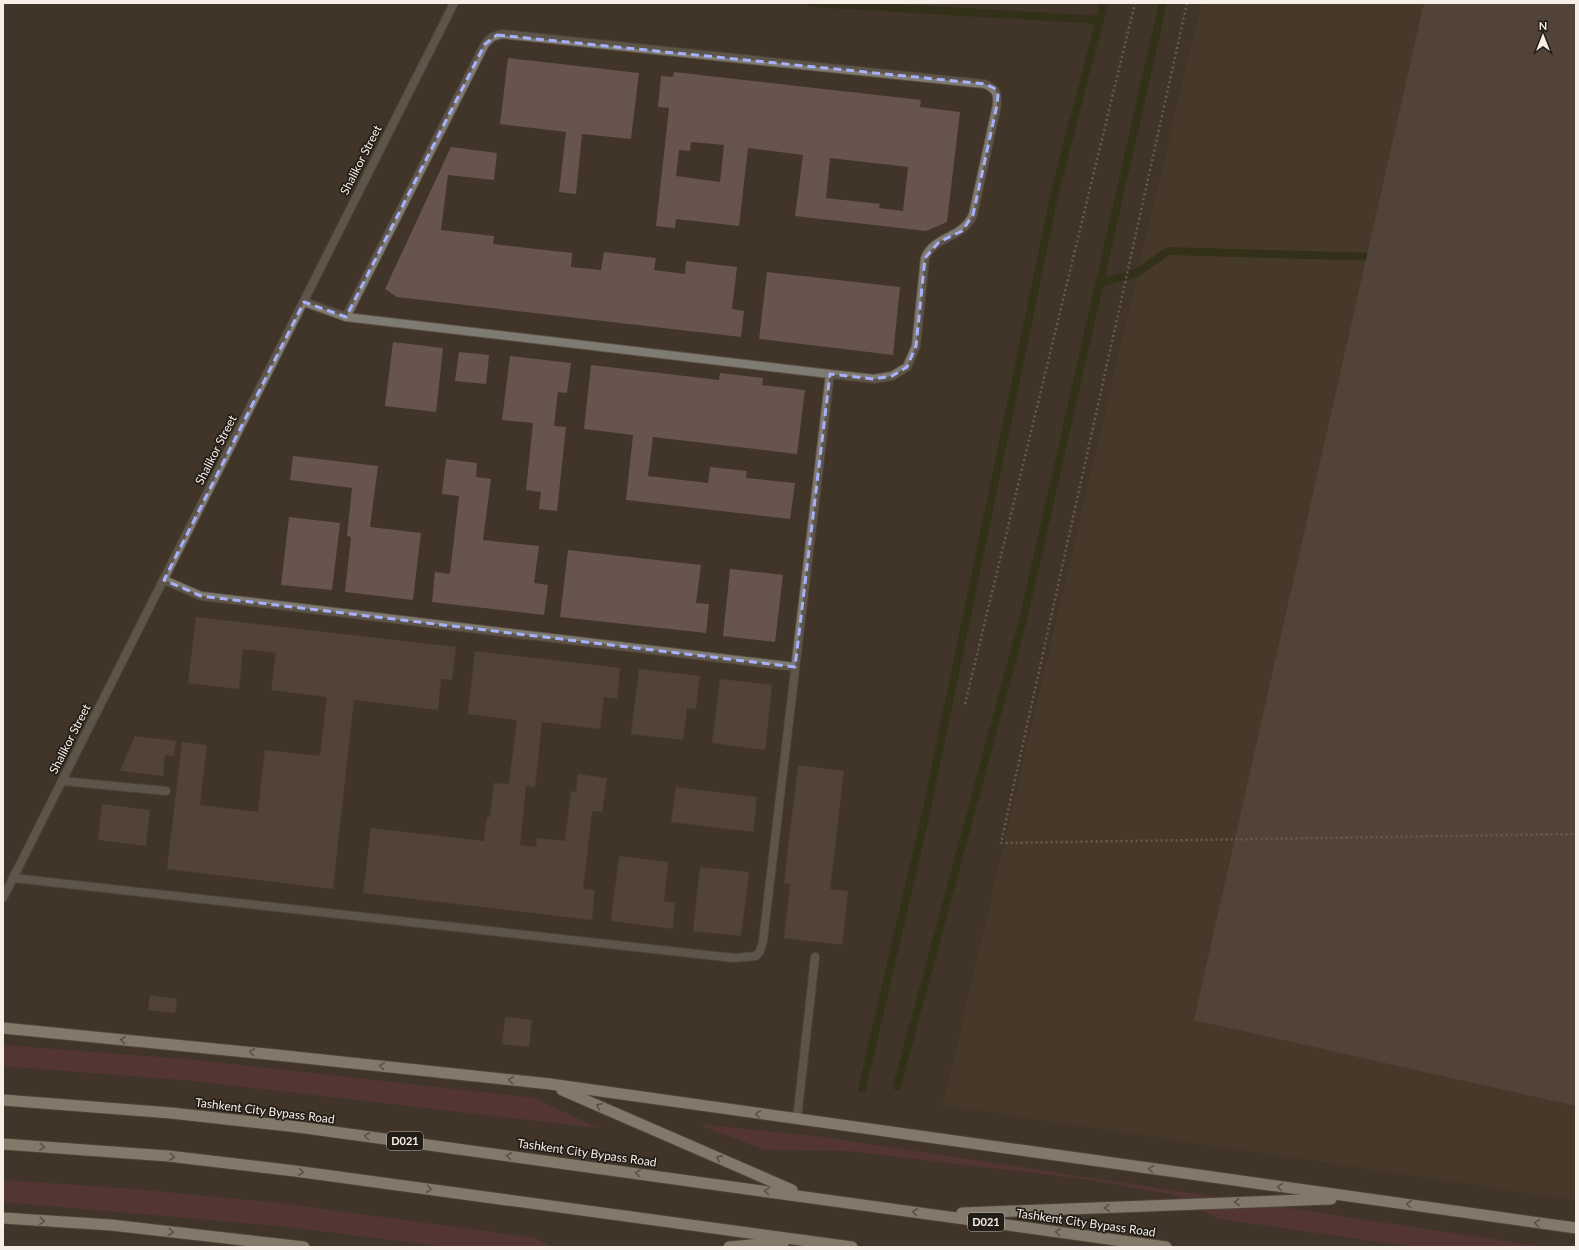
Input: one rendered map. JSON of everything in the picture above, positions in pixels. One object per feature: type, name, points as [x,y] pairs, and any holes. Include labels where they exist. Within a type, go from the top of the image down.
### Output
[{"type":"highway","points":[[3,1028],[550,1084],[797,1120],[1576,1228]]},
{"type":"highway","points":[[550,1084],[806,1196]]},
{"type":"highway","name":"Tashkent City Bypass Road","points":[[3,1100],[171,1113],[298,1127],[806,1196],[1166,1247]]},
{"type":"highway","points":[[3,1144],[168,1156],[852,1247]]},
{"type":"highway","points":[[935,1214],[1360,1198]]},
{"type":"highway","points":[[3,1218],[111,1225],[304,1247]]},
{"type":"highway","points":[[729,1247],[803,1240]]},
{"type":"street","name":"Shаlikor Street","points":[[3,898],[454,3]]},
{"type":"street","points":[[304,302],[346,317],[874,379],[892,376],[907,367],[916,346],[925,258],[928,251],[939,242],[962,231],[973,215],[998,95],[994,88],[985,84],[502,34],[497,35],[485,44],[346,317]]},
{"type":"street","points":[[13,878],[734,958],[748,958],[756,956],[760,951],[763,941],[830,374]]},
{"type":"street","points":[[164,580],[201,596],[795,667]]},
{"type":"street","points":[[62,781],[166,791]]},
{"type":"street","points":[[797,1120],[815,957]]},
{"type":"path","points":[[965,704],[1134,3]]},
{"type":"path","points":[[1187,3],[1001,843],[1576,834]]},
{"type":"highlighted area","points":[[497,35],[985,84],[994,88],[998,95],[997,105],[973,215],[962,231],[939,242],[925,258],[916,346],[907,367],[892,376],[874,379],[830,374],[795,667],[201,596],[164,580],[304,302],[346,317],[485,44]]},
{"type":"shaded area","points":[[1201,3],[1576,3],[1576,1200],[943,1105]]},
{"type":"shaded area","points":[[3,1045],[197,1060],[534,1098],[598,1128],[194,1081],[3,1066]]},
{"type":"shaded area","points":[[697,1124],[823,1137],[1544,1247],[1415,1247],[1219,1219],[1174,1195],[1085,1179],[849,1151],[766,1150]]},
{"type":"shaded area","points":[[3,1180],[134,1189],[280,1203],[536,1238],[552,1247],[446,1247],[279,1226],[3,1202]]},
{"type":"building","points":[[1424,3],[1576,3],[1576,1106],[1194,1020]]},
{"type":"building","points":[[508,58],[639,73],[631,139],[582,134],[576,194],[559,192],[566,132],[500,124]]},
{"type":"building","points":[[674,72],[921,100],[920,107],[960,112],[947,222],[926,231],[795,216],[803,155],[748,148],[739,226],[676,219],[675,228],[656,226],[669,108],[658,107],[661,76],[673,77]],"holes":[[[691,142],[724,145],[720,182],[676,176],[679,150],[690,151]],[[830,158],[908,167],[903,211],[879,208],[880,204],[826,198]]]},
{"type":"building","points":[[451,147],[497,153],[494,180],[448,175],[441,230],[494,236],[493,244],[572,253],[571,267],[601,270],[604,252],[656,258],[654,270],[685,274],[686,261],[737,267],[732,309],[744,311],[741,337],[397,297],[385,289]]},
{"type":"building","points":[[767,272],[900,287],[893,355],[759,339]]},
{"type":"building","points":[[393,342],[443,348],[436,412],[385,406]]},
{"type":"building","points":[[459,352],[489,355],[486,384],[455,381]]},
{"type":"building","points":[[510,356],[571,363],[567,393],[558,392],[554,426],[566,427],[557,511],[539,509],[541,492],[526,490],[533,423],[502,420]]},
{"type":"building","points":[[591,365],[719,380],[720,373],[763,378],[762,385],[805,390],[797,454],[653,437],[648,476],[708,483],[710,467],[747,471],[746,478],[795,483],[790,519],[626,500],[633,435],[584,429]]},
{"type":"building","points":[[293,456],[378,466],[370,527],[421,533],[413,600],[345,592],[351,537],[347,536],[352,488],[290,480]]},
{"type":"building","points":[[446,459],[477,463],[476,477],[491,479],[483,540],[539,546],[534,583],[548,585],[544,615],[432,602],[435,572],[450,574],[459,496],[442,494]]},
{"type":"building","points":[[289,517],[340,523],[332,590],[281,585]]},
{"type":"building","points":[[568,550],[701,565],[696,603],[709,604],[706,633],[560,617]]},
{"type":"building","points":[[730,569],[783,575],[775,642],[723,636]]},
{"type":"building","points":[[196,617],[456,647],[452,680],[441,679],[438,710],[354,700],[333,889],[167,869],[182,742],[207,745],[200,805],[258,812],[265,750],[320,756],[327,697],[271,690],[276,653],[243,649],[239,689],[188,683]]},
{"type":"building","points":[[475,651],[620,668],[617,699],[604,697],[600,729],[542,722],[535,787],[526,786],[520,845],[536,847],[537,838],[565,841],[571,791],[576,792],[578,774],[607,778],[602,812],[592,811],[583,889],[595,890],[592,920],[363,893],[371,828],[484,841],[487,817],[490,817],[494,783],[509,784],[517,720],[468,714]]},
{"type":"building","points":[[639,669],[700,676],[696,709],[687,708],[683,740],[631,734]]},
{"type":"building","points":[[720,679],[772,685],[765,750],[712,743]]},
{"type":"building","points":[[135,736],[176,741],[174,756],[165,755],[163,776],[120,771]]},
{"type":"building","points":[[798,765],[844,771],[830,889],[848,891],[842,945],[784,938],[790,884],[784,883]]},
{"type":"building","points":[[676,787],[757,797],[753,832],[671,822]]},
{"type":"building","points":[[102,804],[150,810],[146,846],[98,840]]},
{"type":"building","points":[[619,856],[668,862],[664,901],[675,903],[673,929],[611,921]]},
{"type":"building","points":[[700,867],[749,872],[741,936],[693,931]]},
{"type":"building","points":[[150,995],[177,999],[175,1013],[148,1010]]},
{"type":"building","points":[[505,1017],[532,1020],[529,1047],[502,1044]]},
{"type":"waterway","points":[[812,3],[1100,20]]},
{"type":"waterway","points":[[862,1089],[926,813],[1055,192],[1104,3]]},
{"type":"waterway","points":[[897,1086],[1024,616],[1163,3]]},
{"type":"waterway","points":[[1100,283],[1137,273],[1168,251],[1377,257]]}]
